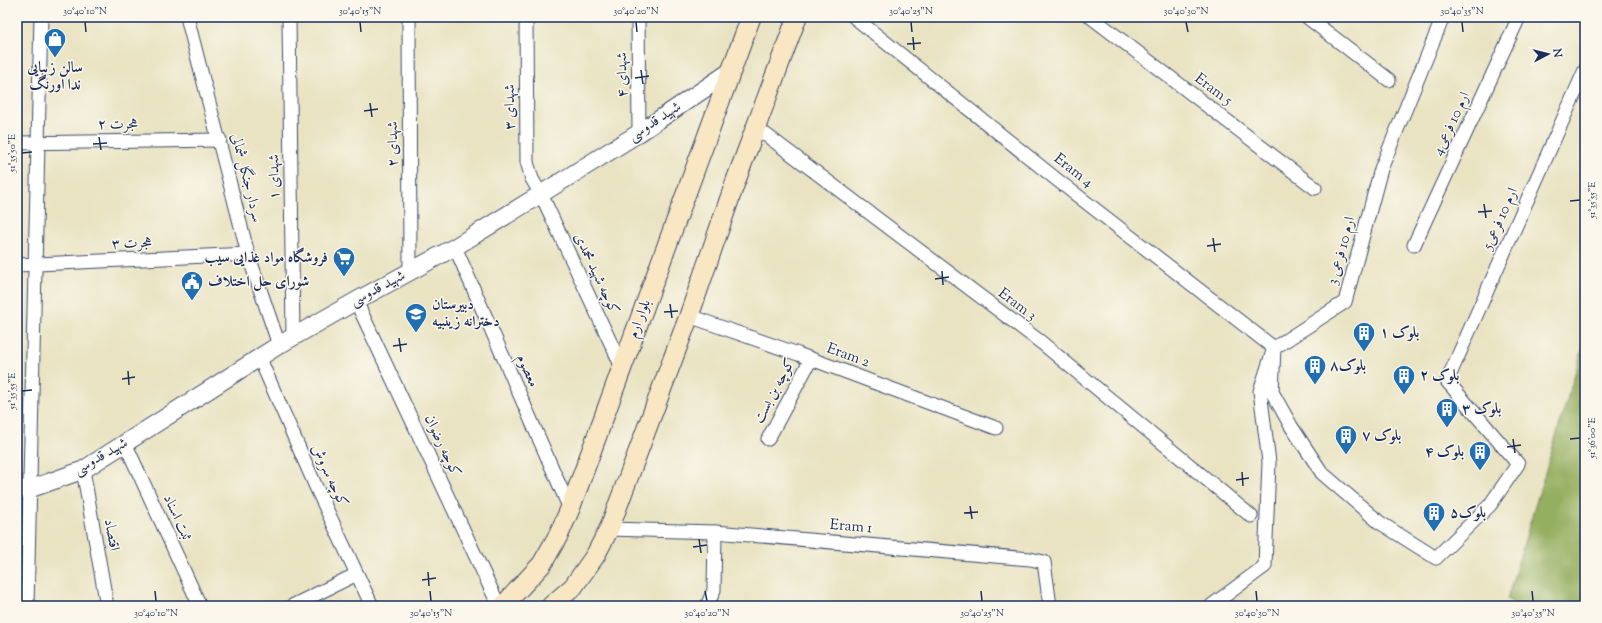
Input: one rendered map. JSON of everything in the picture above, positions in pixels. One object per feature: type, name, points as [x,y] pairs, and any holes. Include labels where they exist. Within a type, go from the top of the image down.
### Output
[{"type":"main road","name":"بلوار ارم","points":[[503,606],[542,564],[559,534],[570,509],[751,17]]},
{"type":"main road","points":[[551,606],[573,587],[596,556],[609,529],[689,316],[735,184],[797,17]]},
{"type":"street","points":[[27,606],[24,489],[35,265],[41,17]]},
{"type":"street","name":"سردار جنگل شمالی","points":[[187,17],[220,140],[248,254],[286,341]]},
{"type":"street","name":"شهدای ۱","points":[[286,341],[289,17]]},
{"type":"street","name":"شهدای ۲","points":[[409,17],[410,272]]},
{"type":"street","name":"شهدای ۳","points":[[526,17],[527,162],[532,179],[542,194]]},
{"type":"street","name":"شهدای ۴","points":[[638,17],[639,133]]},
{"type":"street","name":"Eram 4","points":[[854,17],[1056,179],[1274,348]]},
{"type":"street","name":"Eram 5","points":[[1091,17],[1315,188]]},
{"type":"street","points":[[1307,17],[1389,80]]},
{"type":"street","name":"ارم 10 فرعی 3","points":[[1274,348],[1345,302],[1381,170],[1443,17]]},
{"type":"street","name":"ارم 10 فرعی4","points":[[1414,245],[1518,17]]},
{"type":"street","name":"ارم 10 فرعی5","points":[[1274,348],[1272,392],[1291,426],[1322,473],[1379,522],[1436,558],[1490,505],[1518,464],[1447,381],[1585,70]]},
{"type":"street","name":"شهید قدوسی","points":[[24,489],[83,470],[260,359],[286,341],[455,247],[542,194],[639,133],[731,71]]},
{"type":"street","name":"Eram 3","points":[[757,128],[1042,343],[1251,516]]},
{"type":"street","name":"هجرت ۲","points":[[17,143],[220,140]]},
{"type":"street","name":"کوچه شهید محمدی","points":[[542,194],[622,367]]},
{"type":"street","name":"معصوم","points":[[455,247],[570,509]]},
{"type":"street","name":"هجرت ۳","points":[[17,265],[248,254]]},
{"type":"street","name":"کوچه رضوان","points":[[356,301],[499,606]]},
{"type":"street","name":"Eram 2","points":[[689,316],[811,359],[996,428]]},
{"type":"street","points":[[1212,606],[1265,566],[1269,462],[1260,391],[1274,348]]},
{"type":"street","name":"کوچه سروش","points":[[260,359],[316,487],[372,606]]},
{"type":"street","name":"کوچه بن بست","points":[[768,439],[811,359]]},
{"type":"street","name":"ثبت اسناد","points":[[125,443],[200,606]]},
{"type":"street","name":"اقتصاد","points":[[83,470],[107,606]]},
{"type":"street","name":"Eram 1","points":[[609,529],[715,532],[1030,559],[1044,562],[1050,606]]},
{"type":"street","points":[[707,606],[714,590],[715,532]]},
{"type":"street","points":[[292,606],[357,574]]},
{"type":"green space","points":[[1585,340],[1585,606],[1517,606],[1507,599]]},
{"type":"place","name":"سالن زیبایی ندا اورنگ","points":[[55,58]]},
{"type":"place","name":"فروشگاه مواد غذایی سیب","points":[[344,278]]},
{"type":"place","name":"شورای حل اختلاف","points":[[192,302]]},
{"type":"place","name":"دبیرستان دخترانه زینبیه","points":[[416,334]]},
{"type":"place","name":"بلوک ۱","points":[[1364,352]]},
{"type":"place","name":"بلوک۸","points":[[1315,386]]},
{"type":"place","name":"بلوک ۲","points":[[1404,396]]},
{"type":"place","name":"بلوک ۳","points":[[1447,428]]},
{"type":"place","name":"بلوک ۷","points":[[1346,456]]},
{"type":"place","name":"بلوک ۴","points":[[1480,472]]},
{"type":"place","name":"بلوک۵","points":[[1434,532]]}]
